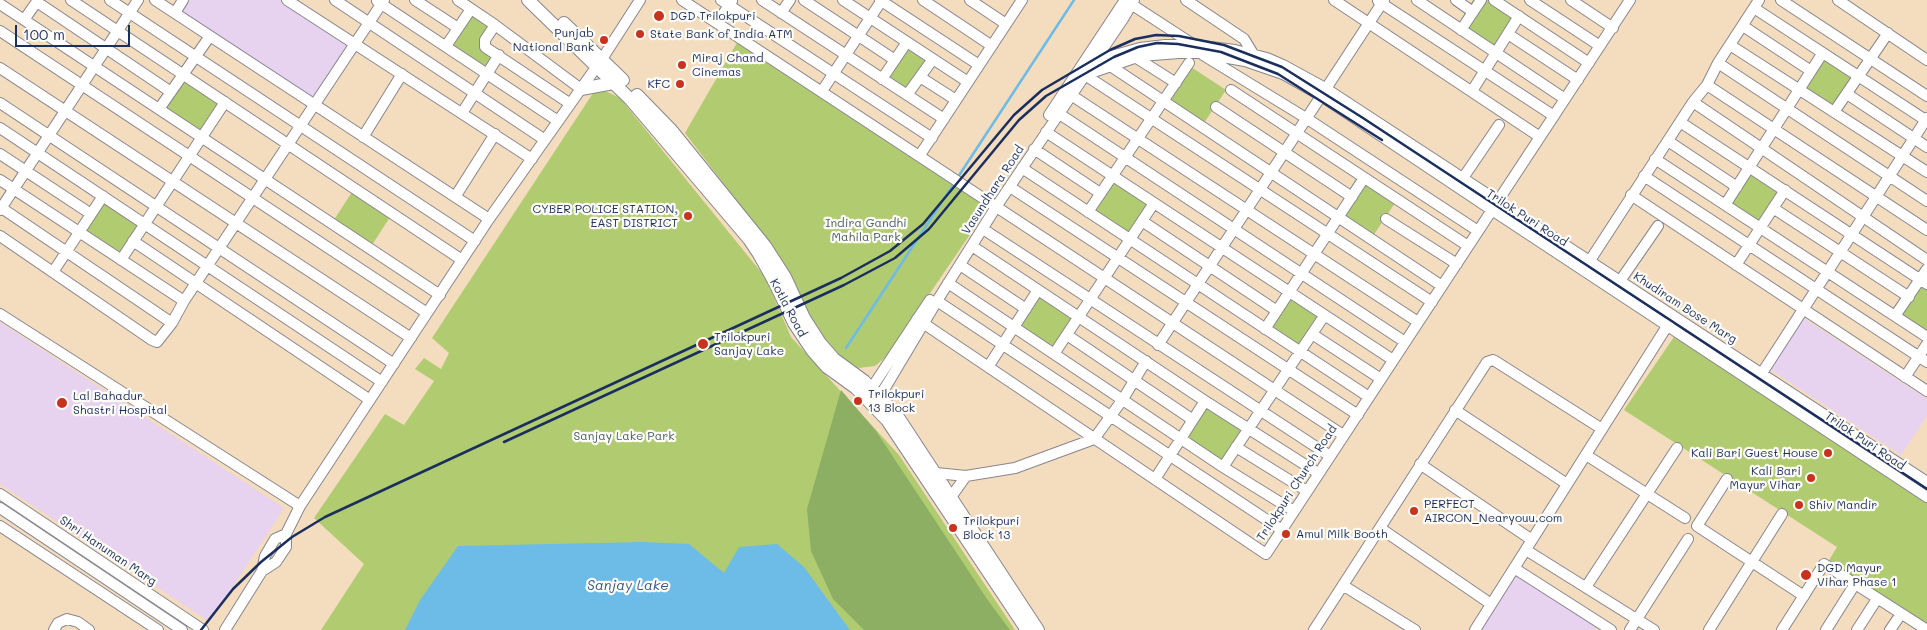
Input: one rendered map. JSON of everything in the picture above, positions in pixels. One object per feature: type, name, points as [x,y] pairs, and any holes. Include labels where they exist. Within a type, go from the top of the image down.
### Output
[{"type":"main road","name":"Kotla Road","points":[[528,0],[672,131],[765,246],[785,277],[804,318],[820,343],[834,359],[896,414],[1038,630]]},
{"type":"main road","name":"Kotla Road","points":[[540,0],[599,63],[613,83],[656,127],[749,239],[760,254],[794,323],[812,350],[828,367],[856,388],[873,395],[887,420],[1028,630]]},
{"type":"main road","points":[[581,89],[613,83]]},
{"type":"street","points":[[71,0],[462,260]]},
{"type":"street","points":[[110,0],[475,241]]},
{"type":"street","points":[[138,0],[0,208],[172,323]]},
{"type":"street","points":[[155,0],[489,219]]},
{"type":"street","points":[[175,13],[183,0]]},
{"type":"street","points":[[287,0],[532,159]]},
{"type":"street","points":[[335,0],[545,140]]},
{"type":"street","points":[[416,0],[458,28]]},
{"type":"street","points":[[458,0],[581,89]]},
{"type":"street","points":[[227,629],[262,571],[276,562],[286,547],[286,534],[300,506],[489,219],[599,63],[640,0]]},
{"type":"street","points":[[682,0],[1343,435]]},
{"type":"street","points":[[762,0],[944,119]]},
{"type":"street","points":[[781,13],[790,0]]},
{"type":"street","points":[[804,0],[895,60]]},
{"type":"street","points":[[843,0],[968,82]]},
{"type":"street","points":[[822,91],[881,0],[979,65]]},
{"type":"street","points":[[923,0],[992,46]]},
{"type":"street","points":[[970,0],[1006,24]]},
{"type":"street","points":[[1186,0],[1244,39],[1256,59]]},
{"type":"street","points":[[1334,0],[1540,136]]},
{"type":"street","points":[[1417,0],[1565,99]]},
{"type":"street","points":[[1456,0],[1473,12]]},
{"type":"street","points":[[1461,30],[1481,0]]},
{"type":"street","points":[[1494,0],[1589,63]]},
{"type":"street","points":[[1530,0],[1600,46]]},
{"type":"street","points":[[1571,0],[1613,28]]},
{"type":"street","points":[[1781,0],[1927,96]]},
{"type":"street","points":[[1838,0],[1927,60]]},
{"type":"street","points":[[24,20],[37,1],[172,92]]},
{"type":"street","points":[[0,236],[157,342],[172,323],[184,301],[355,44],[380,1],[558,121]]},
{"type":"street","name":"Trilok Puri Road","points":[[1130,1],[1197,49]]},
{"type":"street","name":"Vasundhara Road","points":[[873,395],[993,205],[1098,62],[1123,19],[1130,1]]},
{"type":"street","points":[[1158,344],[1369,23],[1381,1],[1554,116]]},
{"type":"street","points":[[718,23],[728,2],[932,138]]},
{"type":"street","points":[[920,155],[1006,24],[1017,2]]},
{"type":"street","name":"Trilokpuri Church Road","points":[[921,321],[1266,554],[1613,28],[1626,2]]},
{"type":"street","points":[[0,4],[440,294]]},
{"type":"street","points":[[1584,270],[1757,4],[1822,54],[1927,120],[1762,373]]},
{"type":"street","points":[[446,46],[471,9]]},
{"type":"street","points":[[1472,91],[1519,16]]},
{"type":"street","points":[[495,25],[484,44],[486,47],[569,103]]},
{"type":"street","points":[[1743,26],[1811,71]]},
{"type":"street","points":[[0,32],[427,313]]},
{"type":"street","points":[[1834,112],[1888,33]]},
{"type":"street","points":[[1508,34],[1578,80]]},
{"type":"street","points":[[159,109],[210,36]]},
{"type":"street","points":[[882,79],[907,42]]},
{"type":"street","points":[[1730,45],[1927,172]]},
{"type":"street","name":"Trilok Puri Road","points":[[1098,62],[1130,50],[1149,46],[1197,49],[1256,59],[1283,74],[1323,92],[1428,155]]},
{"type":"street","points":[[1197,49],[1478,231]]},
{"type":"street","name":"Trilok Puri Road","points":[[1098,62],[1197,49]]},
{"type":"street","points":[[1725,206],[1822,54]]},
{"type":"street","points":[[462,113],[499,56]]},
{"type":"street","points":[[1135,57],[1176,83]]},
{"type":"street","points":[[907,95],[933,59]]},
{"type":"street","points":[[1098,62],[1163,101],[1442,286]]},
{"type":"street","name":"Vasundhara Road","points":[[921,321],[937,301],[983,229],[993,205],[1010,187],[1058,113],[1085,75],[1098,62]]},
{"type":"street","points":[[1088,212],[1189,63]]},
{"type":"street","points":[[1718,63],[1927,201]]},
{"type":"street","points":[[0,68],[412,338]]},
{"type":"street","points":[[363,137],[402,74]]},
{"type":"street","points":[[1085,75],[1432,302]]},
{"type":"street","points":[[920,76],[956,100]]},
{"type":"street","points":[[1706,85],[1927,230]]},
{"type":"street","points":[[1232,90],[1468,246]]},
{"type":"street","name":"Trilok Puri Road","points":[[1323,92],[1492,210],[1927,497]]},
{"type":"street","points":[[1846,94],[1927,147]]},
{"type":"street","points":[[1071,95],[1418,322]]},
{"type":"street","points":[[121,260],[225,102]]},
{"type":"street","points":[[1693,102],[1927,260]]},
{"type":"street","points":[[0,103],[394,364]]},
{"type":"street","points":[[1216,107],[1352,197]]},
{"type":"street","points":[[1058,113],[1405,342]]},
{"type":"street","points":[[1680,122],[1924,281]]},
{"type":"street","points":[[1463,178],[1499,125]]},
{"type":"street","points":[[0,128],[382,382]]},
{"type":"street","points":[[1046,132],[1393,360]]},
{"type":"street","points":[[455,197],[495,134]]},
{"type":"street","points":[[1668,141],[1737,187]]},
{"type":"street","points":[[1034,150],[1100,193]]},
{"type":"street","points":[[0,154],[91,214]]},
{"type":"street","name":"Khudiram Bose Marg","points":[[1428,155],[1927,482]]},
{"type":"street","points":[[1655,159],[1927,337]]},
{"type":"street","points":[[1022,168],[1369,397]]},
{"type":"street","points":[[1644,176],[1923,359]]},
{"type":"street","points":[[1265,329],[1364,178]]},
{"type":"street","points":[[0,180],[184,301]]},
{"type":"street","points":[[1010,187],[1358,415]]},
{"type":"street","points":[[1736,265],[1784,190]]},
{"type":"street","points":[[1632,195],[1927,392]]},
{"type":"street","points":[[53,272],[103,196]]},
{"type":"street","points":[[1054,354],[1154,203]]},
{"type":"street","points":[[1773,208],[1909,297]]},
{"type":"street","points":[[1386,219],[1457,264]]},
{"type":"street","points":[[1142,221],[1277,311]]},
{"type":"street","points":[[1620,281],[1658,226]]},
{"type":"street","points":[[983,229],[1330,456]]},
{"type":"street","points":[[133,241],[370,400]]},
{"type":"street","points":[[972,246],[1205,401],[1318,473]]},
{"type":"street","points":[[960,265],[1026,309]]},
{"type":"street","points":[[1895,316],[1924,281],[1927,269]]},
{"type":"street","points":[[948,283],[1223,467],[1294,511]]},
{"type":"street","points":[[988,367],[1038,290]]},
{"type":"street","points":[[937,301],[1282,530]]},
{"type":"street","points":[[0,314],[300,506]]},
{"type":"street","points":[[1223,467],[1324,316]]},
{"type":"street","points":[[1475,630],[1674,316]]},
{"type":"street","points":[[1312,334],[1381,379]]},
{"type":"street","points":[[1067,335],[1193,420]]},
{"type":"street","points":[[1905,377],[1923,359],[1927,344]]},
{"type":"street","points":[[1314,630],[1487,362],[1493,360],[1602,428]]},
{"type":"street","points":[[936,473],[966,476],[1015,468],[1094,439],[1123,399],[1146,361]]},
{"type":"street","points":[[1155,479],[1205,401]]},
{"type":"street","points":[[1455,410],[1567,484]]},
{"type":"street","points":[[1236,447],[1307,491]]},
{"type":"street","points":[[1586,587],[1677,448]]},
{"type":"street","points":[[1586,455],[1685,518]]},
{"type":"street","points":[[1420,464],[1532,540]]},
{"type":"street","points":[[950,497],[966,476]]},
{"type":"street","points":[[1727,479],[1696,526],[1804,596]]},
{"type":"street","name":"Shri Hanuman Marg","points":[[0,494],[202,630]]},
{"type":"street","name":"Shri Hanuman Marg","points":[[0,508],[182,630]]},
{"type":"street","points":[[1709,630],[1782,514]]},
{"type":"street","points":[[0,526],[158,630]]},
{"type":"street","points":[[1380,528],[1491,604]]},
{"type":"street","points":[[1630,630],[1688,540]]},
{"type":"street","points":[[1526,550],[1654,630]]},
{"type":"street","points":[[1782,630],[1824,564],[1923,629]]},
{"type":"street","points":[[1514,568],[1611,630]]},
{"type":"street","points":[[1826,630],[1855,584]]},
{"type":"street","points":[[1344,586],[1415,630]]},
{"type":"street","points":[[1857,630],[1877,599]]},
{"type":"street","points":[[1890,630],[1901,614]]},
{"type":"street","points":[[54,630],[58,623],[67,619],[78,622],[89,630]]},
{"type":"shaded area","points":[[189,0],[281,0],[349,44],[314,98],[181,12]]},
{"type":"shaded area","points":[[1802,317],[1927,399],[1927,416],[1901,455],[1768,368]]},
{"type":"shaded area","name":"Lal Bahadur Shastri Hospital","points":[[0,322],[284,508],[210,622],[0,484]]},
{"type":"shaded area","points":[[1516,575],[1597,626],[1595,630],[1481,630]]},
{"type":"green space","points":[[1473,0],[1493,0],[1517,16],[1495,49],[1458,24]]},
{"type":"green space","points":[[470,14],[491,28],[480,45],[496,56],[486,71],[449,46]]},
{"type":"green space","name":"Indira Gandhi Mahila Park","points":[[738,41],[990,205],[888,355],[875,366],[859,368],[848,365],[821,338],[767,241],[685,133]]},
{"type":"green space","points":[[907,45],[929,60],[909,90],[887,75]]},
{"type":"green space","points":[[1818,52],[1856,78],[1834,111],[1796,86]]},
{"type":"green space","points":[[1188,65],[1226,90],[1204,123],[1167,99]]},
{"type":"green space","points":[[183,78],[221,103],[200,135],[162,110]]},
{"type":"green space","name":"Sanjay Lake Park","points":[[597,87],[620,98],[765,277],[791,337],[899,455],[1015,630],[321,630],[364,564],[314,518],[385,414],[404,425],[434,381],[415,369],[424,358],[441,369],[449,353],[432,338]]},
{"type":"green space","points":[[1745,166],[1783,191],[1761,225],[1724,200]]},
{"type":"green space","points":[[1357,177],[1395,203],[1373,236],[1336,211]]},
{"type":"green space","points":[[1113,178],[1151,204],[1129,237],[1092,212]]},
{"type":"green space","points":[[354,189],[392,214],[370,248],[332,223]]},
{"type":"green space","points":[[103,199],[142,224],[119,257],[82,233]]},
{"type":"green space","points":[[1915,277],[1927,285],[1927,333],[1893,311]]},
{"type":"green space","points":[[1284,291],[1322,316],[1300,349],[1262,324]]},
{"type":"green space","points":[[1039,292],[1077,317],[1055,350],[1017,325]]},
{"type":"green space","points":[[1676,334],[1927,499],[1927,623],[1828,562],[1837,547],[1624,410]]},
{"type":"green space","points":[[841,390],[876,431],[987,599],[1010,630],[864,630],[833,599],[811,551],[807,509]]},
{"type":"green space","points":[[1206,403],[1244,428],[1222,461],[1185,437]]},
{"type":"water","name":"Sanjay Lake","points":[[644,542],[689,544],[724,573],[739,547],[777,544],[804,567],[850,630],[405,630],[420,600],[458,546]]},
{"type":"waterway","points":[[958,177],[1074,0]]},
{"type":"waterway","points":[[846,348],[955,182]]},
{"type":"railway","points":[[201,630],[233,589],[261,562],[292,537],[325,517],[841,278],[890,251],[923,224],[1014,115],[1042,90],[1110,50],[1135,39],[1156,35],[1179,36],[1224,45],[1282,67],[1363,118],[1927,489]]},
{"type":"railway","points":[[504,442],[844,285],[895,258],[929,229],[1019,120],[1046,96],[1114,57],[1138,47],[1157,43],[1178,44],[1221,52],[1278,74],[1382,140]]},
{"type":"place","name":"DGD Trilokpuri","points":[[659,16]]},
{"type":"place","name":"State Bank of India ATM","points":[[640,34]]},
{"type":"place","name":"Punjab National Bank","points":[[604,40]]},
{"type":"place","name":"Miraj Chand Cinemas","points":[[682,65]]},
{"type":"place","name":"KFC","points":[[680,84]]},
{"type":"place","name":"CYBER POLICE STATION, EAST DISTRICT","points":[[688,216]]},
{"type":"place","name":"Trilokpuri Sanjay Lake","points":[[703,344]]},
{"type":"place","name":"Trilokpuri 13 Block","points":[[858,401]]},
{"type":"place","name":"Lal Bahadur Shastri Hospital","points":[[62,403]]},
{"type":"place","name":"Kali Bari Guest House","points":[[1828,453]]},
{"type":"place","name":"Kali Bari Mayur Vihar","points":[[1811,478]]},
{"type":"place","name":"Shiv Mandir","points":[[1799,505]]},
{"type":"place","name":"PERFECT AIRCON_Nearyouu.com","points":[[1414,511]]},
{"type":"place","name":"Trilokpuri Block 13","points":[[953,528]]},
{"type":"place","name":"Amul Milk Booth","points":[[1286,534]]},
{"type":"place","name":"DGD Mayur Vihar Phase 1","points":[[1806,575]]}]
